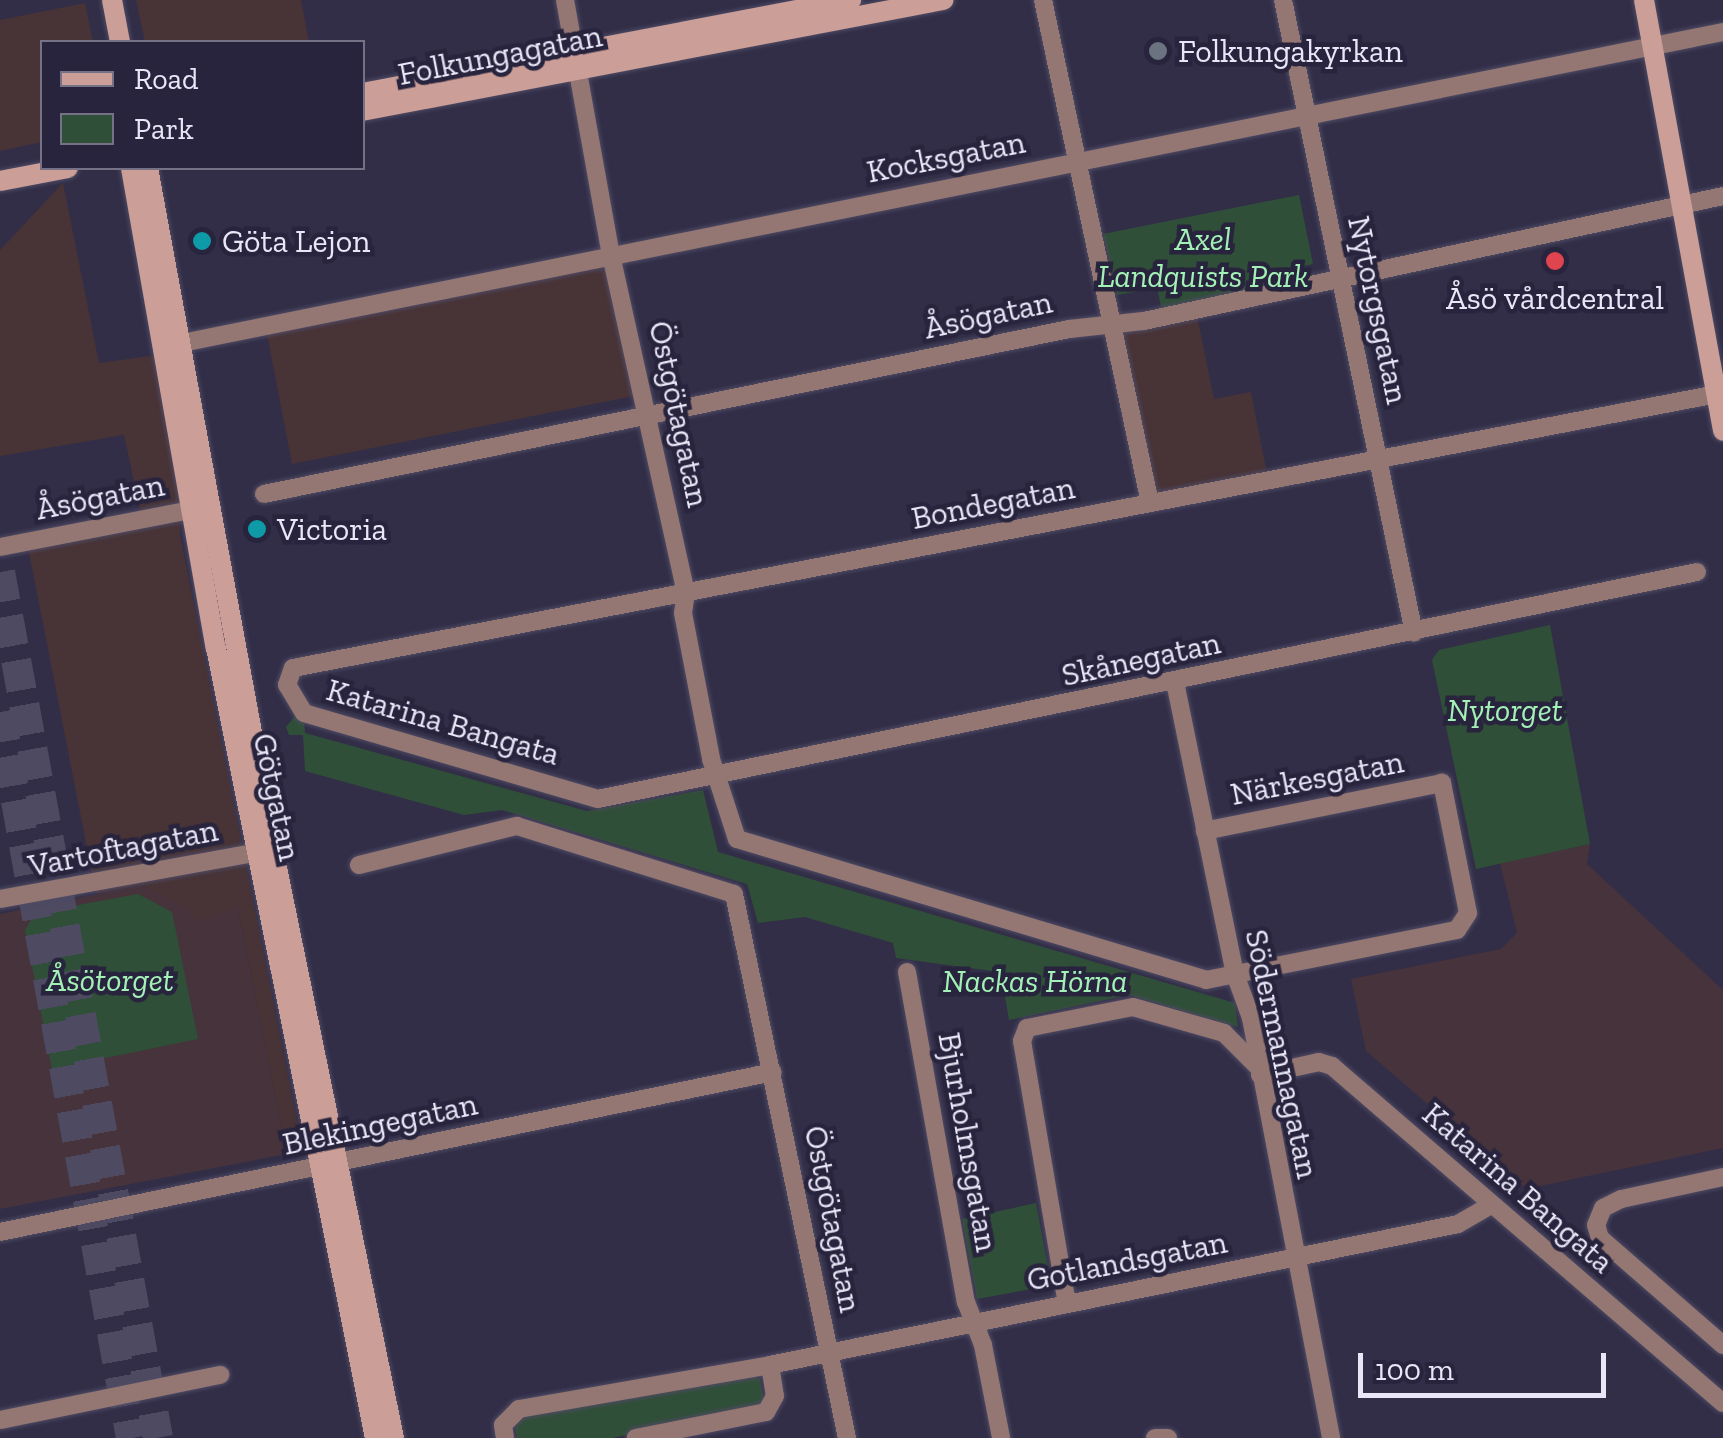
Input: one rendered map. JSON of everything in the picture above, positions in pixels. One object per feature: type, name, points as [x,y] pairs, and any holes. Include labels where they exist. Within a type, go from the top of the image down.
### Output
[{"type":"street","points":[[112,0],[120,40]]},
{"type":"street","name":"Östgötagatan","points":[[565,0],[611,255],[650,416],[686,592],[682,613],[736,839],[1206,980],[1235,974]]},
{"type":"street","name":"Folkungagatan","points":[[365,110],[851,0]]},
{"type":"street","name":"Folkungagatan","points":[[365,93],[575,63],[943,0]]},
{"type":"street","points":[[1043,0],[1150,503]]},
{"type":"street","name":"Nytorgsgatan","points":[[1283,0],[1414,633]]},
{"type":"street","points":[[1644,0],[1720,394],[1723,431]]},
{"type":"street","name":"Kocksgatan","points":[[182,343],[1723,32]]},
{"type":"street","points":[[0,181],[58,170]]},
{"type":"street","name":"Götgatan","points":[[131,170],[204,508],[329,1165],[375,1438]]},
{"type":"street","name":"Götgatan","points":[[148,170],[182,343],[204,508],[197,548],[258,852],[394,1438]]},
{"type":"street","name":"Åsögatan","points":[[264,494],[1069,329],[1114,326],[1342,280],[1723,196]]},
{"type":"street","name":"Bondegatan","points":[[287,684],[293,668],[1720,394]]},
{"type":"street","name":"Åsögatan","points":[[0,547],[204,508]]},
{"type":"street","name":"Skånegatan","points":[[598,798],[720,778],[1697,572]]},
{"type":"street","name":"Södermannagatan","points":[[1175,682],[1235,974],[1244,990],[1331,1438]]},
{"type":"street","name":"Katarina Bangata","points":[[287,684],[304,713],[598,798]]},
{"type":"street","name":"Närkesgatan","points":[[1205,831],[1442,784],[1468,912],[1457,930],[1235,974]]},
{"type":"street","name":"Östgötagatan","points":[[359,864],[448,840],[536,828],[734,894],[846,1438]]},
{"type":"street","name":"Vartoftagatan","points":[[0,899],[258,852]]},
{"type":"street","name":"Bjurholmsgatan","points":[[907,972],[974,1322],[1001,1438]]},
{"type":"street","points":[[1066,1304],[1022,1040],[1027,1028],[1133,1007],[1224,1033],[1259,1071]]},
{"type":"street","name":"Katarina Bangata","points":[[1259,1071],[1320,1062],[1332,1066],[1723,1403]]},
{"type":"street","name":"Blekingegatan","points":[[0,1232],[773,1072]]},
{"type":"street","name":"Katarina Bangata","points":[[1723,1177],[1621,1199],[1598,1216],[1600,1238],[1723,1345]]},
{"type":"street","name":"Gotlandsgatan","points":[[505,1438],[503,1425],[518,1409],[770,1365],[1458,1224],[1491,1206]]},
{"type":"street","points":[[636,1438],[766,1412],[775,1396],[770,1365]]},
{"type":"street","points":[[11,1438],[4,1419],[220,1375]]},
{"type":"street","points":[[1155,1438],[1168,1438]]},
{"type":"shaded area","points":[[136,0],[301,0],[309,40],[145,40]]},
{"type":"shaded area","points":[[85,3],[93,40],[40,40],[40,142],[0,151],[0,20]]},
{"type":"shaded area","points":[[63,183],[99,363],[157,355],[180,473],[180,535],[303,1151],[287,1154],[238,908],[194,922],[143,885],[96,894],[27,542],[142,519],[124,435],[0,456],[0,250]]},
{"type":"shaded area","points":[[609,254],[644,394],[292,464],[265,324]]},
{"type":"shaded area","points":[[1196,311],[1214,399],[1251,392],[1268,479],[1150,502],[1116,328]]},
{"type":"shaded area","points":[[1590,844],[1587,864],[1723,990],[1723,1148],[1526,1189],[1366,1051],[1351,979],[1501,949],[1517,933],[1500,863]]},
{"type":"shaded area","points":[[143,885],[190,909],[195,921],[238,908],[287,1154],[0,1209],[0,914]]},
{"type":"green space","name":"Axel Landquists Park","points":[[1299,195],[1313,264],[1304,266],[1307,280],[1162,311],[1157,288],[1117,295],[1103,234]]},
{"type":"green space","name":"Nytorget","points":[[1550,625],[1590,844],[1476,869],[1432,660],[1439,650]]},
{"type":"green space","name":"Nackas Hörna","points":[[295,716],[304,720],[305,733],[587,811],[703,790],[718,852],[1235,1003],[1238,1027],[1129,995],[1009,1020],[1003,985],[992,971],[896,958],[893,943],[805,917],[758,923],[747,884],[502,810],[464,815],[305,771],[303,735],[289,735],[286,727]]},
{"type":"green space","name":"Åsötorget","points":[[138,894],[172,912],[198,1039],[52,1069],[25,930],[35,913]]},
{"type":"green space","points":[[1036,1203],[1050,1277],[1042,1287],[977,1299],[962,1219]]},
{"type":"green space","points":[[747,1373],[760,1379],[764,1400],[756,1409],[612,1438],[517,1438],[515,1426],[525,1416]]},
{"type":"tunnel","points":[[0,572],[158,1438]]},
{"type":"tunnel","points":[[0,712],[131,1438]]},
{"type":"place","name":"Folkungakyrkan","points":[[1158,51]]},
{"type":"place","name":"Göta Lejon","points":[[202,241]]},
{"type":"place","name":"Åsö vårdcentral","points":[[1555,261]]},
{"type":"place","name":"Victoria","points":[[257,529]]}]
